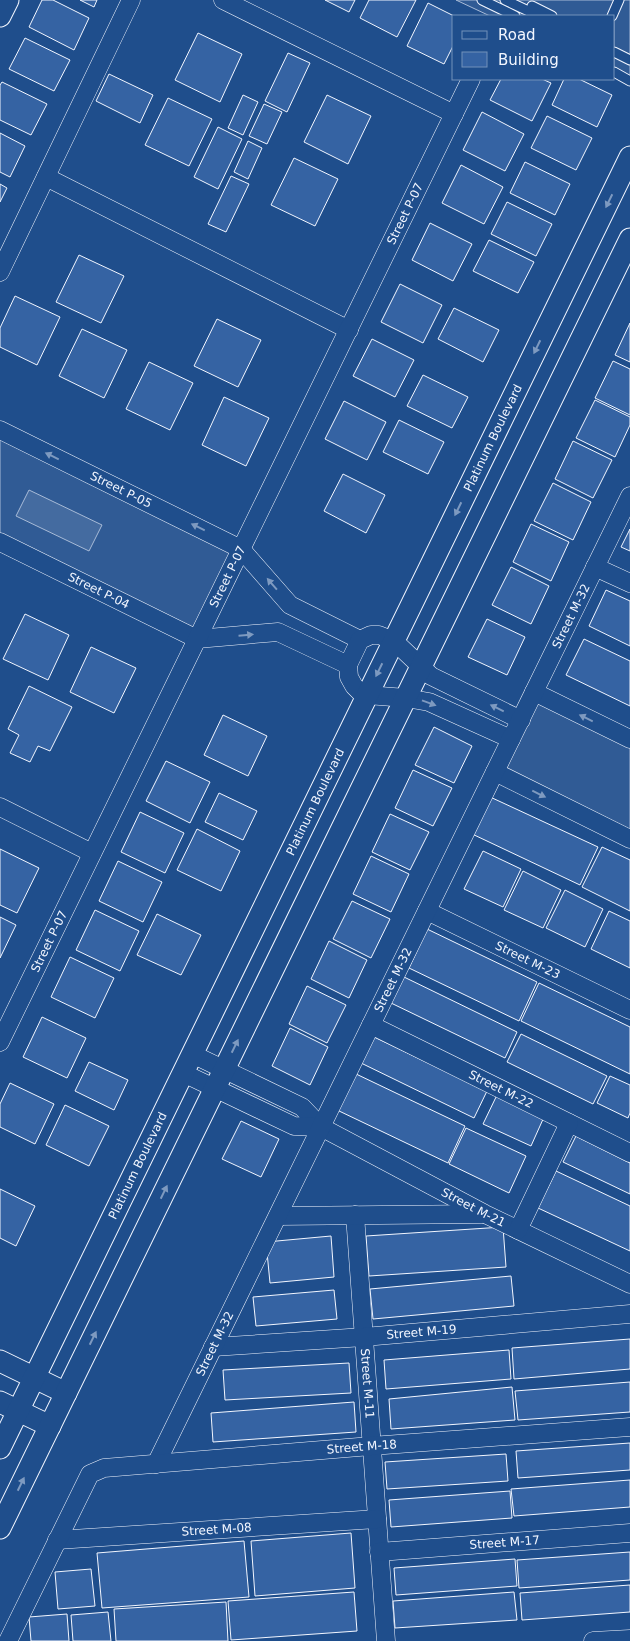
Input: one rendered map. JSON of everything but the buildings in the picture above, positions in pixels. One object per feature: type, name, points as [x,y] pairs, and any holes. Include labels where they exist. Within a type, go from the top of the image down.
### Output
[{"type":"street","points":[[0,16],[8,0]]},
{"type":"street","points":[[0,272],[131,0]]},
{"type":"street","points":[[223,0],[454,114]]},
{"type":"street","name":"Street P-07","points":[[1,1038],[471,80]]},
{"type":"street","name":"Platinum Boulevard","points":[[0,1448],[9,1407],[34,1377],[630,157]]},
{"type":"street","points":[[46,177],[348,330]]},
{"type":"street","points":[[0,1528],[630,239]]},
{"type":"street","name":"Street P-05","points":[[0,430],[241,549]]},
{"type":"street","name":"Street M-32","points":[[156,1464],[630,496]]},
{"type":"street","name":"Street P-04","points":[[0,542],[197,638]]},
{"type":"street","points":[[241,549],[290,605],[360,640]]},
{"type":"street","points":[[595,567],[630,583]]},
{"type":"street","points":[[278,632],[290,605]]},
{"type":"street","points":[[197,638],[278,632],[348,665]]},
{"type":"street","points":[[511,739],[429,702],[367,695],[360,692],[349,677],[348,665],[360,640],[371,635],[379,635],[394,641],[430,676],[520,720]]},
{"type":"street","points":[[534,692],[630,739]]},
{"type":"street","points":[[495,772],[630,839]]},
{"type":"street","points":[[0,807],[92,853]]},
{"type":"street","name":"Street M-23","points":[[427,911],[630,1010]]},
{"type":"street","name":"Street M-22","points":[[371,1025],[630,1153]]},
{"type":"street","points":[[188,1063],[220,1079],[294,1126],[321,1127]]},
{"type":"street","points":[[518,1230],[570,1123]]},
{"type":"street","name":"Street M-21","points":[[321,1127],[486,1214],[630,1284]]},
{"type":"street","points":[[278,1216],[486,1214]]},
{"type":"street","name":"Street M-11","points":[[354,1215],[386,1641]]},
{"type":"street","name":"Street M-19","points":[[213,1347],[364,1337],[630,1314]]},
{"type":"street","points":[[0,1361],[66,1393]]},
{"type":"street","points":[[9,1407],[50,1426]]},
{"type":"street","name":"Street M-18","points":[[57,1540],[90,1474],[104,1468],[371,1446],[630,1428]]},
{"type":"street","name":"Street M-08","points":[[57,1540],[377,1519]]},
{"type":"street","name":"Street M-17","points":[[379,1552],[630,1534]]},
{"type":"street","points":[[8,1641],[57,1540]]},
{"type":"street","points":[[593,1641],[630,1639]]},
{"type":"lane","points":[[482,0],[514,15]]},
{"type":"lane","points":[[506,0],[537,15]]},
{"type":"lane","points":[[519,0],[550,15]]},
{"type":"lane","points":[[612,15],[619,0]]},
{"type":"lane","points":[[615,50],[630,54]]},
{"type":"lane","points":[[615,50],[630,60]]},
{"type":"lane","points":[[615,70],[630,77]]},
{"type":"lane","points":[[615,71],[630,80]]},
{"type":"shaded area","points":[[456,0],[630,0],[630,75],[626,83],[615,78],[615,15],[488,15]]},
{"type":"shaded area","points":[[0,430],[241,549],[197,639],[0,542]]},
{"type":"shaded area","points":[[29,490],[102,525],[89,551],[16,516]]},
{"type":"shaded area","points":[[534,692],[630,739],[630,839],[495,772]]}]
